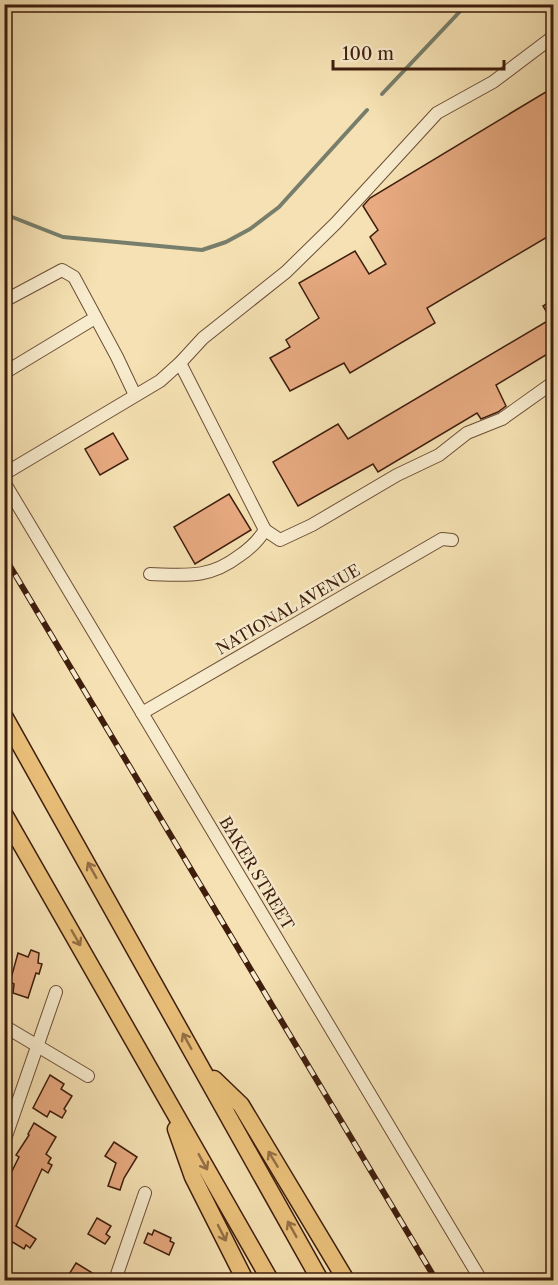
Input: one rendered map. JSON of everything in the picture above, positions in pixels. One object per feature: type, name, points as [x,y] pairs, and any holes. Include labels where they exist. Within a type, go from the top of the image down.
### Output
[{"type":"highway","points":[[4,716],[320,1281]]},
{"type":"highway","points":[[4,814],[270,1281]]},
{"type":"highway","points":[[199,1062],[241,1105],[346,1281]]},
{"type":"highway","points":[[159,1083],[193,1177],[245,1281]]},
{"type":"street","points":[[4,474],[160,381],[203,338],[286,272],[336,223],[437,113],[493,82],[554,36]]},
{"type":"street","points":[[4,301],[62,270],[74,277],[135,395]]},
{"type":"street","points":[[4,373],[95,318]]},
{"type":"street","points":[[180,363],[265,530],[280,540],[312,525],[397,475],[440,455],[467,433],[502,419],[554,382]]},
{"type":"street","name":"BAKER STREET","points":[[4,482],[480,1281]]},
{"type":"street","points":[[150,574],[206,574],[225,567],[256,544],[265,530]]},
{"type":"street","name":"NATIONAL AVENUE","points":[[142,713],[442,538],[452,540]]},
{"type":"street","points":[[4,1142],[56,992]]},
{"type":"street","points":[[4,1026],[88,1076]]},
{"type":"street","points":[[115,1281],[145,1193]]},
{"type":"building","points":[[554,87],[554,233],[427,308],[435,323],[350,373],[344,363],[290,391],[270,358],[290,347],[286,340],[319,318],[299,283],[355,251],[369,274],[386,264],[370,237],[378,230],[363,206],[370,198]]},
{"type":"building","points":[[554,299],[554,350],[496,385],[506,406],[481,419],[477,413],[378,472],[373,464],[298,506],[273,462],[338,424],[348,439],[551,319],[543,306]]},
{"type":"building","points":[[113,433],[128,459],[100,475],[85,449]]},
{"type":"building","points":[[229,494],[251,530],[195,564],[174,527]]},
{"type":"building","points":[[31,950],[39,953],[38,963],[42,964],[39,974],[36,973],[28,998],[13,993],[14,984],[10,982],[18,953],[28,957]]},
{"type":"building","points":[[50,1075],[64,1084],[61,1089],[72,1096],[64,1109],[66,1111],[62,1118],[50,1111],[47,1117],[33,1108]]},
{"type":"building","points":[[34,1123],[56,1137],[46,1154],[51,1158],[48,1163],[52,1165],[48,1173],[42,1169],[16,1226],[36,1239],[30,1248],[26,1245],[24,1249],[4,1237],[4,1222],[11,1212],[4,1209],[4,1196],[11,1183],[7,1181],[19,1157],[16,1155]]},
{"type":"building","points":[[114,1142],[137,1157],[124,1178],[120,1190],[108,1186],[116,1163],[105,1156]]},
{"type":"building","points":[[97,1218],[111,1226],[106,1234],[110,1237],[105,1244],[88,1234]]},
{"type":"building","points":[[154,1230],[171,1238],[170,1241],[174,1243],[169,1255],[144,1243],[148,1233],[152,1235]]},
{"type":"building","points":[[76,1263],[94,1274],[90,1281],[65,1281]]},
{"type":"waterway","points":[[382,94],[467,4]]},
{"type":"waterway","points":[[4,218],[12,217],[63,237],[202,250],[226,242],[250,229],[279,207],[367,110]]},
{"type":"railway","points":[[4,556],[436,1280]]}]
